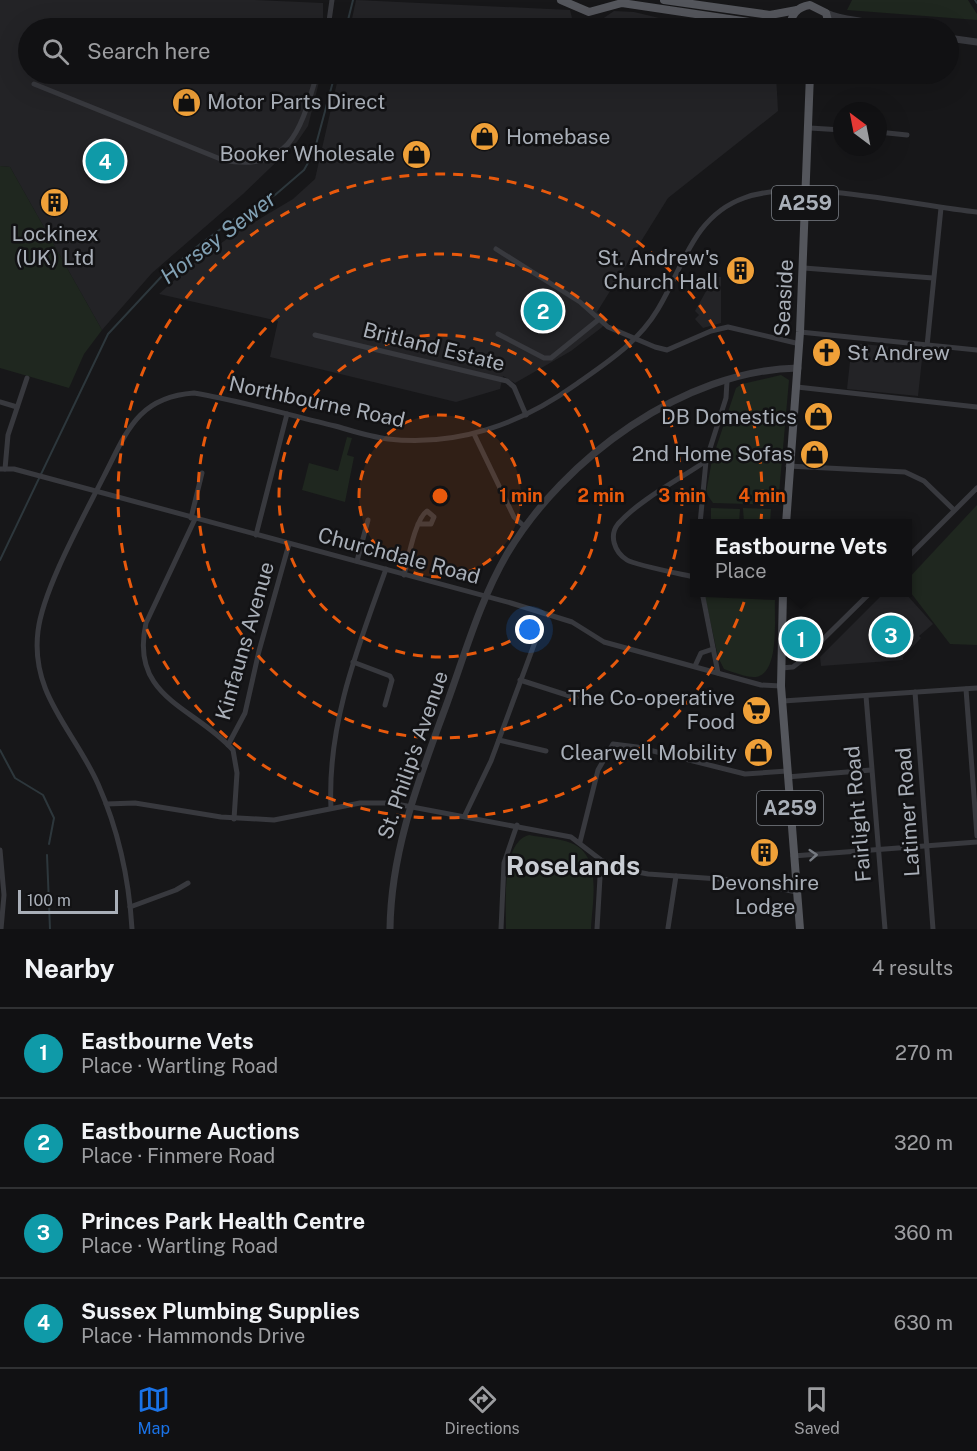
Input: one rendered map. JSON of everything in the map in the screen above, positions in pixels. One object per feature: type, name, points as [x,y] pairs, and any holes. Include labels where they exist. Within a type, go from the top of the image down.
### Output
[{"type":"main road","points":[[561,0],[578,3],[589,12],[622,3],[722,18]]},
{"type":"main road","points":[[600,9],[604,0]]},
{"type":"main road","points":[[664,0],[770,15],[810,5],[825,12]]},
{"type":"main road","points":[[791,18],[804,0]]},
{"type":"main road","points":[[819,0],[827,18]]},
{"type":"main road","name":"Seaside","points":[[786,519],[800,344],[810,84]]},
{"type":"main road","name":"A259","points":[[783,597],[781,686],[800,929]]},
{"type":"street","points":[[330,18],[333,0]]},
{"type":"street","points":[[825,12],[839,18]]},
{"type":"street","points":[[959,40],[977,42]]},
{"type":"street","points":[[34,84],[223,160],[242,163],[270,156],[293,138],[304,120],[314,84]]},
{"type":"street","points":[[810,128],[833,129]]},
{"type":"street","points":[[887,133],[907,135]]},
{"type":"street","name":"Northbourne Road","points":[[132,929],[120,848],[106,804],[87,761],[44,691],[37,648],[38,630],[48,596],[96,493],[135,420],[155,403],[168,397],[194,393],[386,439],[423,440],[474,434],[526,415],[568,390],[635,340],[658,309],[690,244],[713,217],[731,204],[755,195],[806,192],[905,201],[977,212]]},
{"type":"street","points":[[927,346],[941,208]]},
{"type":"street","points":[[496,249],[580,302],[598,320],[635,340],[667,350],[711,330],[728,327],[800,344]]},
{"type":"street","points":[[804,268],[933,278]]},
{"type":"street","points":[[498,334],[544,358],[551,358],[598,320]]},
{"type":"street","points":[[800,332],[977,350]]},
{"type":"street","name":"Britland Estate","points":[[315,335],[507,381],[514,387],[526,415]]},
{"type":"street","name":"St. Philip's Avenue","points":[[390,929],[393,878],[410,805],[486,596],[525,527],[551,495],[607,442],[668,405],[727,381],[770,369],[798,368]]},
{"type":"street","points":[[2,469],[8,435],[27,378]]},
{"type":"street","points":[[700,519],[706,462],[726,398],[727,381]]},
{"type":"street","points":[[797,387],[977,407]]},
{"type":"street","points":[[0,402],[17,407]]},
{"type":"street","points":[[256,535],[287,414]]},
{"type":"street","points":[[474,434],[514,517],[525,527]]},
{"type":"street","points":[[690,576],[627,561],[617,551],[613,535],[617,525],[634,510],[706,462]]},
{"type":"street","points":[[789,466],[905,472],[924,480],[954,510]]},
{"type":"street","name":"Churchdale Road","points":[[2,469],[35,475],[486,596],[572,622],[604,642],[761,685],[781,686]]},
{"type":"street","points":[[202,473],[193,519],[146,623],[143,639],[151,678],[164,696],[228,745],[235,755],[234,819]]},
{"type":"street","points":[[912,552],[977,488]]},
{"type":"street","points":[[357,561],[368,520]]},
{"type":"street","points":[[404,575],[418,524]]},
{"type":"street","name":"Kinfauns Avenue","points":[[228,745],[245,713],[259,651],[289,544]]},
{"type":"street","points":[[331,808],[332,753],[342,698],[386,569]]},
{"type":"street","points":[[703,597],[718,673]]},
{"type":"street","points":[[781,668],[793,667],[802,660],[866,597]]},
{"type":"street","points":[[465,815],[499,740],[538,634]]},
{"type":"street","points":[[695,666],[701,652],[713,649]]},
{"type":"street","points":[[353,662],[390,676],[392,680],[385,705]]},
{"type":"street","points":[[520,680],[576,698]]},
{"type":"street","points":[[783,701],[977,688]]},
{"type":"street","points":[[966,689],[977,836]]},
{"type":"street","name":"Latimer Road","points":[[915,692],[933,929]]},
{"type":"street","name":"Fairlight Road","points":[[866,696],[885,929]]},
{"type":"street","points":[[499,740],[546,752]]},
{"type":"street","points":[[580,842],[598,770],[613,744],[637,747],[745,774],[871,770]]},
{"type":"street","points":[[106,804],[135,802],[234,819],[274,820],[300,817],[331,808],[374,801],[410,805],[571,837],[601,860],[630,871],[733,880],[796,892]]},
{"type":"street","points":[[501,929],[504,863],[517,825]]},
{"type":"street","points":[[793,856],[977,842]]},
{"type":"street","points":[[0,850],[4,895],[1,929]]},
{"type":"street","points":[[597,929],[601,860]]},
{"type":"street","points":[[668,928],[676,876]]},
{"type":"street","points":[[130,907],[176,890],[188,883]]},
{"type":"shaded area","points":[[0,0],[255,0],[323,3],[323,18],[18,18],[18,84],[318,84],[308,126],[297,142],[243,194],[152,273],[102,330],[10,167],[0,166]]},
{"type":"shaded area","points":[[356,0],[570,10],[572,18],[352,18]]},
{"type":"shaded area","points":[[852,0],[968,0],[977,14],[977,20],[959,18],[847,10]]},
{"type":"shaded area","points":[[614,11],[634,12],[659,18],[604,18]]},
{"type":"shaded area","points":[[337,84],[777,84],[778,111],[668,198],[597,312],[608,321],[601,328],[571,351],[515,383],[503,376],[500,389],[456,402],[270,357],[278,321],[159,294],[196,261],[234,234],[293,199],[315,179]]},
{"type":"shaded area","points":[[0,166],[10,167],[102,330],[84,354],[69,388],[0,368]]},
{"type":"shaded area","points":[[714,277],[721,277],[721,323],[703,328],[695,319],[699,315],[695,311]]},
{"type":"shaded area","points":[[852,343],[923,350],[918,396],[847,389]]},
{"type":"shaded area","points":[[781,375],[789,380],[778,505],[713,503],[706,493],[712,460],[736,388],[742,384]]},
{"type":"shaded area","points":[[347,437],[352,438],[347,455],[354,457],[345,502],[302,490],[309,463],[338,471]]},
{"type":"shaded area","points":[[977,505],[977,645],[950,644],[912,594],[912,575]]},
{"type":"shaded area","points":[[711,508],[740,509],[739,519],[711,519]]},
{"type":"shaded area","points":[[743,508],[771,509],[770,519],[744,519]]},
{"type":"shaded area","points":[[705,597],[775,600],[774,644],[769,666],[764,673],[752,677],[724,669],[718,657]]},
{"type":"shaded area","points":[[880,597],[909,597],[933,624],[919,636],[921,638],[903,657],[903,660],[821,666],[820,657]]},
{"type":"shaded area","points":[[529,835],[571,843],[581,849],[588,858],[592,869],[594,894],[591,929],[506,929],[509,862],[520,840]]},
{"type":"waterway","points":[[348,18],[353,0]]},
{"type":"waterway","name":"Horsey Sewer","points":[[0,560],[108,334],[162,276],[199,245],[237,217],[275,195],[304,170],[314,152],[332,84]]},
{"type":"waterway","name":"Horsey Sewer","points":[[0,750],[15,778],[43,795],[54,818],[49,844]]},
{"type":"waterway","name":"Horsey Sewer","points":[[47,855],[50,929]]},
{"type":"place","name":"Motor Parts Direct","points":[[186,102]]},
{"type":"place","name":"Homebase","points":[[485,137]]},
{"type":"place","name":"Booker Wholesale","points":[[416,154]]},
{"type":"place","name":"Sussex Plumbing Supplies","points":[[105,161]]},
{"type":"place","name":"Lockinex (UK) Ltd","points":[[55,203]]},
{"type":"place","name":"St. Andrew's Church Hall","points":[[740,270]]},
{"type":"place","name":"Eastbourne Auctions","points":[[543,311]]},
{"type":"place","name":"St Andrew","points":[[826,353]]},
{"type":"place","name":"DB Domestics","points":[[818,417]]},
{"type":"place","name":"2nd Home Sofas","points":[[814,454]]},
{"type":"place","name":"Princes Park Health Centre","points":[[891,635]]},
{"type":"place","name":"Eastbourne Vets","points":[[801,639]]},
{"type":"place","name":"The Co-operative Food","points":[[756,710]]},
{"type":"place","name":"Clearwell Mobility","points":[[758,753]]},
{"type":"place","name":"Devonshire Lodge","points":[[765,852]]},
{"type":"district","name":"Roselands","points":[[573,866]]}]
